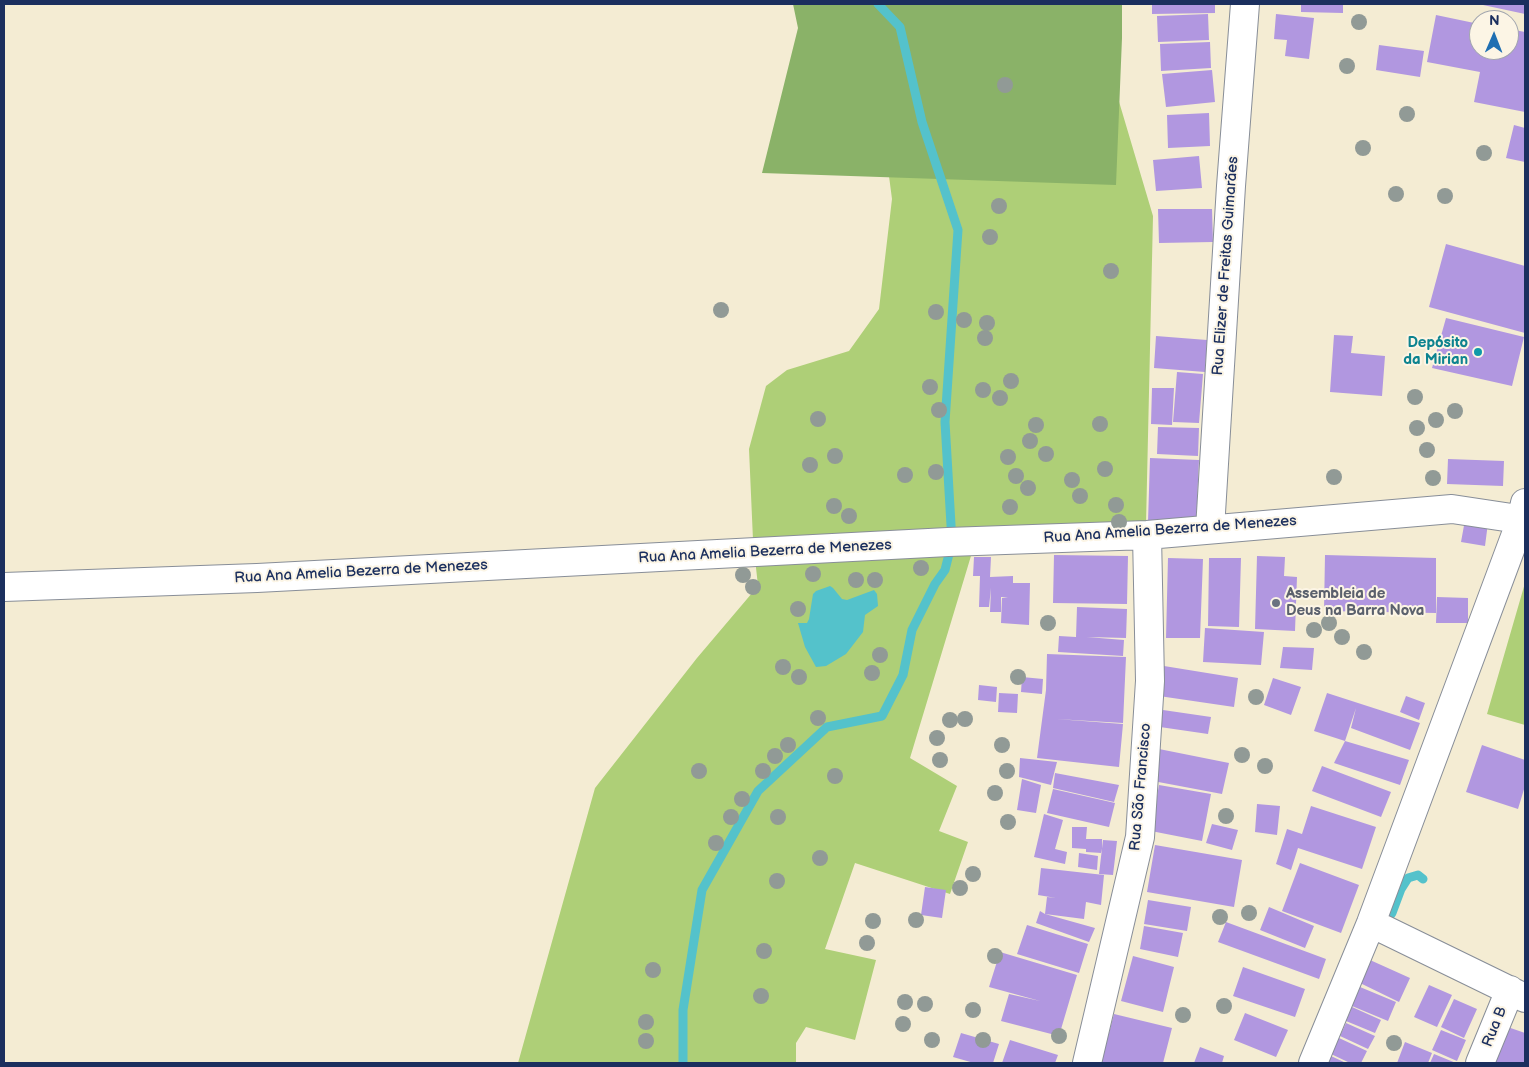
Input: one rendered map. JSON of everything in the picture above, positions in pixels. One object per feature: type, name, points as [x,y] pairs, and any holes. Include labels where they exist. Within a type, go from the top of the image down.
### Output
[{"type":"street","name":"Rua Elizer de Freitas Guimarães","points":[[1210,529],[1231,186],[1245,4]]},
{"type":"street","name":"Rua Ana Amelia Bezerra de Menezes","points":[[4,587],[257,578],[948,542],[1147,535],[1452,510],[1524,514]]},
{"type":"street","points":[[1313,1063],[1371,923],[1524,514]]},
{"type":"street","name":"Rua São Francisco","points":[[1087,1063],[1140,837],[1150,681],[1147,535]]},
{"type":"street","points":[[1371,923],[1517,994]]},
{"type":"street","name":"Rua B","points":[[1480,1063],[1517,994]]},
{"type":"green space","points":[[793,4],[1122,4],[1116,185],[762,173],[798,28]]},
{"type":"green space","points":[[1090,4],[1153,216],[1146,524],[977,536],[910,758],[957,786],[939,831],[968,842],[950,894],[855,863],[825,949],[876,960],[855,1040],[806,1027],[796,1043],[796,1063],[518,1063],[595,788],[697,658],[758,586],[753,540],[749,449],[766,386],[787,370],[849,351],[879,309],[892,199],[887,161]]},
{"type":"green space","points":[[1525,583],[1525,725],[1487,714]]},
{"type":"water","points":[[830,586],[842,599],[847,600],[874,590],[877,594],[878,606],[865,615],[863,632],[846,654],[826,666],[816,667],[805,647],[798,623],[807,623],[813,594]]},
{"type":"building","points":[[1152,4],[1215,4],[1215,13],[1152,14]]},
{"type":"building","points":[[1301,4],[1343,4],[1343,13],[1301,12]]},
{"type":"building","points":[[1525,4],[1525,14],[1519,13],[1519,10],[1506,10],[1483,5]]},
{"type":"building","points":[[1208,14],[1209,40],[1158,42],[1157,16]]},
{"type":"building","points":[[1276,14],[1314,18],[1309,59],[1285,56],[1287,40],[1274,39]]},
{"type":"building","points":[[1436,15],[1469,22],[1469,60],[1519,60],[1519,31],[1525,32],[1525,112],[1474,102],[1480,72],[1427,62]]},
{"type":"building","points":[[1210,42],[1211,68],[1161,71],[1160,44]]},
{"type":"building","points":[[1379,45],[1424,51],[1420,77],[1376,70]]},
{"type":"building","points":[[1212,70],[1215,102],[1166,107],[1162,74]]},
{"type":"building","points":[[1209,113],[1210,146],[1168,148],[1167,115]]},
{"type":"building","points":[[1514,125],[1525,128],[1525,162],[1506,158]]},
{"type":"building","points":[[1199,156],[1202,188],[1156,191],[1153,160]]},
{"type":"building","points":[[1158,209],[1212,209],[1213,242],[1159,243]]},
{"type":"building","points":[[1446,244],[1525,266],[1525,333],[1429,307]]},
{"type":"building","name":"Depósito da Mirian","points":[[1446,318],[1524,337],[1512,386],[1432,368]]},
{"type":"building","points":[[1334,335],[1353,336],[1351,353],[1385,356],[1382,396],[1330,392]]},
{"type":"building","points":[[1156,336],[1207,340],[1205,372],[1154,368]]},
{"type":"building","points":[[1177,372],[1203,374],[1199,423],[1173,422]]},
{"type":"building","points":[[1152,388],[1174,388],[1172,425],[1151,424]]},
{"type":"building","points":[[1158,427],[1199,428],[1198,456],[1157,454]]},
{"type":"building","points":[[1150,458],[1199,460],[1196,524],[1148,522]]},
{"type":"building","points":[[1448,459],[1504,461],[1503,486],[1447,484]]},
{"type":"building","points":[[1465,520],[1488,523],[1485,546],[1461,542]]},
{"type":"building","points":[[1054,555],[1128,556],[1127,604],[1053,603]]},
{"type":"building","points":[[1325,555],[1436,558],[1436,613],[1324,611]]},
{"type":"building","name":"Assembleia de Deus na Barra Nova","points":[[1257,556],[1285,557],[1284,576],[1297,577],[1295,631],[1255,629]]},
{"type":"building","points":[[974,557],[991,557],[990,577],[1013,576],[1013,583],[1030,583],[1029,625],[1001,623],[1002,598],[1008,597],[1001,597],[1001,612],[990,612],[991,588],[989,607],[979,607],[980,576],[973,576]]},
{"type":"building","points":[[1168,558],[1203,559],[1200,638],[1166,638]]},
{"type":"building","points":[[1209,558],[1241,558],[1239,627],[1208,626]]},
{"type":"building","points":[[1437,597],[1468,598],[1468,623],[1436,623]]},
{"type":"building","points":[[1077,607],[1127,609],[1126,638],[1087,637],[1124,640],[1123,656],[1058,652],[1059,636],[1076,637]]},
{"type":"building","points":[[1205,628],[1264,632],[1261,665],[1203,662]]},
{"type":"building","points":[[1283,647],[1314,648],[1312,670],[1280,668]]},
{"type":"building","points":[[1047,654],[1126,657],[1123,723],[1056,719],[1123,724],[1119,767],[1037,758],[1046,690]]},
{"type":"building","points":[[1164,666],[1238,678],[1234,707],[1159,696]]},
{"type":"building","points":[[1022,677],[1043,679],[1042,694],[1021,692]]},
{"type":"building","points":[[1273,678],[1301,687],[1291,715],[1264,705]]},
{"type":"building","points":[[979,685],[997,687],[996,702],[978,700]]},
{"type":"building","points":[[999,693],[1018,694],[1017,713],[998,712]]},
{"type":"building","points":[[1327,693],[1420,723],[1410,750],[1351,728],[1356,708],[1345,741],[1314,731]]},
{"type":"building","points":[[1406,696],[1425,703],[1419,720],[1400,712]]},
{"type":"building","points":[[1163,710],[1211,717],[1208,734],[1160,727]]},
{"type":"building","points":[[1345,741],[1409,760],[1400,785],[1334,763]]},
{"type":"building","points":[[1482,745],[1525,760],[1525,786],[1518,809],[1466,792]]},
{"type":"building","points":[[1159,749],[1229,763],[1222,794],[1153,781]]},
{"type":"building","points":[[1020,758],[1057,762],[1051,785],[1019,777]]},
{"type":"building","points":[[1322,766],[1391,792],[1381,817],[1312,791]]},
{"type":"building","points":[[1055,773],[1119,785],[1114,802],[1053,788]]},
{"type":"building","points":[[1022,779],[1041,785],[1036,813],[1017,810]]},
{"type":"building","points":[[1159,785],[1211,794],[1202,841],[1151,831]]},
{"type":"building","points":[[1053,789],[1115,803],[1109,827],[1047,813]]},
{"type":"building","points":[[1257,804],[1280,806],[1277,835],[1255,832]]},
{"type":"building","points":[[1311,806],[1376,827],[1362,869],[1298,848],[1291,870],[1276,864],[1287,829],[1302,834]]},
{"type":"building","points":[[1044,814],[1063,820],[1055,849],[1067,852],[1065,864],[1034,857]]},
{"type":"building","points":[[1212,824],[1238,830],[1232,850],[1206,843]]},
{"type":"building","points":[[1072,827],[1087,827],[1086,839],[1102,839],[1102,853],[1086,852],[1086,849],[1072,848]]},
{"type":"building","points":[[1103,840],[1117,841],[1113,875],[1099,874]]},
{"type":"building","points":[[1155,845],[1242,860],[1234,907],[1147,892]]},
{"type":"building","points":[[1079,853],[1098,856],[1097,870],[1078,867]]},
{"type":"building","points":[[1300,863],[1359,885],[1341,933],[1282,911]]},
{"type":"building","points":[[1041,868],[1104,875],[1101,905],[1086,902],[1084,919],[1045,914],[1047,897],[1056,898],[1038,895]]},
{"type":"building","points":[[925,887],[946,890],[942,918],[921,915]]},
{"type":"building","points":[[1148,900],[1191,907],[1187,931],[1144,924]]},
{"type":"building","points":[[1269,907],[1314,926],[1305,948],[1260,930]]},
{"type":"building","points":[[1040,911],[1095,928],[1089,942],[1036,923]]},
{"type":"building","points":[[1226,922],[1326,959],[1319,979],[1218,942]]},
{"type":"building","points":[[1027,925],[1088,944],[1079,973],[1017,954]]},
{"type":"building","points":[[1144,926],[1183,933],[1178,957],[1140,949]]},
{"type":"building","points":[[1000,952],[1077,975],[1059,1036],[1001,1021],[1009,994],[1040,1001],[989,987]]},
{"type":"building","points":[[1133,956],[1174,967],[1163,1012],[1121,1001]]},
{"type":"building","points":[[1370,960],[1410,978],[1399,1002],[1360,983]]},
{"type":"building","points":[[1243,967],[1305,989],[1295,1017],[1233,996]]},
{"type":"building","points":[[1429,985],[1452,995],[1437,1027],[1414,1017]]},
{"type":"building","points":[[1360,987],[1396,1002],[1388,1021],[1352,1006]]},
{"type":"building","points":[[1454,999],[1477,1009],[1464,1038],[1441,1027]]},
{"type":"building","points":[[1352,1007],[1381,1020],[1375,1033],[1346,1021]]},
{"type":"building","points":[[1245,1013],[1288,1030],[1276,1057],[1234,1040]]},
{"type":"building","points":[[1114,1014],[1172,1028],[1163,1063],[1101,1063]]},
{"type":"building","points":[[1346,1023],[1375,1036],[1368,1049],[1340,1036]]},
{"type":"building","points":[[1499,1024],[1525,1033],[1525,1063],[1484,1063]]},
{"type":"building","points":[[1441,1030],[1466,1040],[1457,1061],[1432,1050]]},
{"type":"building","points":[[961,1033],[999,1044],[993,1063],[974,1063],[953,1057]]},
{"type":"building","points":[[1339,1038],[1367,1051],[1361,1063],[1350,1063],[1331,1054]]},
{"type":"building","points":[[1010,1040],[1058,1055],[1055,1063],[1002,1063]]},
{"type":"building","points":[[1405,1042],[1432,1053],[1428,1063],[1397,1063]]},
{"type":"building","points":[[1200,1047],[1224,1056],[1222,1063],[1194,1063]]},
{"type":"building","points":[[1434,1054],[1456,1063],[1430,1063]]},
{"type":"building","points":[[1331,1056],[1346,1063],[1328,1063]]},
{"type":"waterway","points":[[683,1063],[683,1010],[702,890],[758,791],[827,727],[882,716],[903,675],[912,630],[935,584],[945,570],[952,542],[945,422],[958,230],[922,122],[900,27],[878,4]]},
{"type":"waterway","points":[[1382,926],[1392,913],[1401,889],[1408,878],[1418,875],[1423,879]]},
{"type":"place","name":"Depósito da Mirian","points":[[1478,352]]},
{"type":"place","name":"Assembleia de Deus na Barra Nova","points":[[1276,603]]}]
